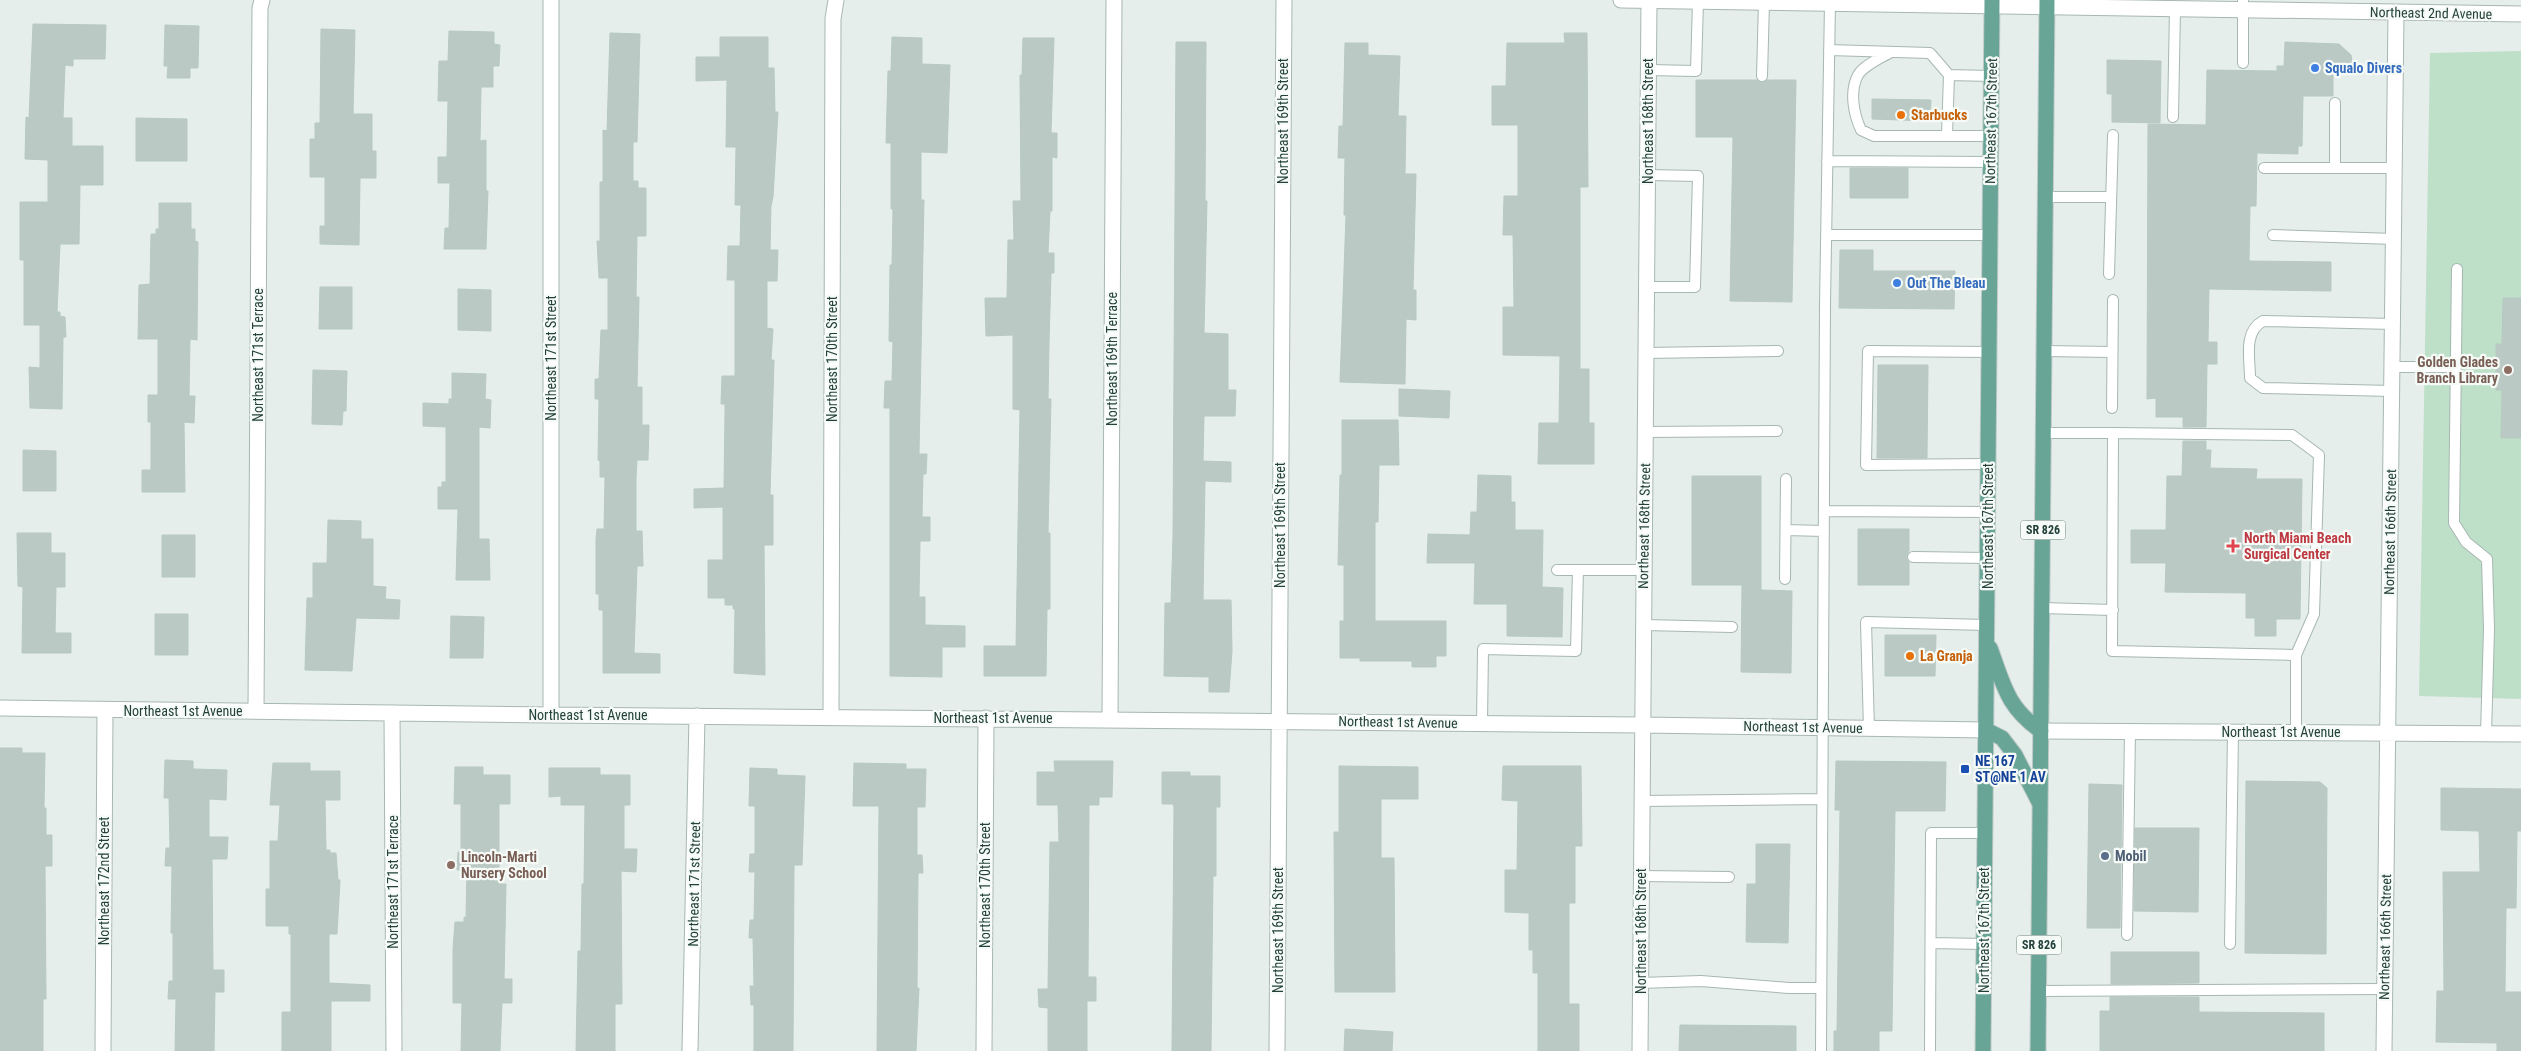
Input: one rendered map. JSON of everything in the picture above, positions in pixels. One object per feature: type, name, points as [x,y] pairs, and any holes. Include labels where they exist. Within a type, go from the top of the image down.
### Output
[{"type":"main road","name":"Northeast 167th Street","points":[[1983,1051],[1992,3]]},
{"type":"main road","name":"SR 826","points":[[2038,1051],[2047,3]]},
{"type":"main road","points":[[1987,632],[2011,704],[2026,720],[2041,731]]},
{"type":"main road","points":[[1986,730],[2002,738],[2015,755],[2040,806]]},
{"type":"street","name":"Northeast 171st Terrace","points":[[256,711],[260,18],[262,0]]},
{"type":"street","name":"Northeast 171st Street","points":[[551,715],[552,0]]},
{"type":"street","name":"Northeast 170th Street","points":[[831,717],[833,29],[836,0]]},
{"type":"street","name":"Northeast 169th Terrace","points":[[1110,719],[1114,0]]},
{"type":"street","name":"Northeast 169th Street","points":[[1277,1051],[1284,0]]},
{"type":"street","name":"Northeast 2nd Avenue","points":[[1621,0],[1830,3],[2047,3],[2175,9],[2243,5],[2322,6],[2396,13],[2521,14]]},
{"type":"street","name":"Northeast 168th Street","points":[[1640,1051],[1649,1]]},
{"type":"street","name":"Northeast 166th Street","points":[[2384,1051],[2396,168],[2396,13]]},
{"type":"street","name":"Northeast 1st Avenue","points":[[0,708],[1986,730]]},
{"type":"street","name":"Northeast 172nd Street","points":[[103,1051],[105,710]]},
{"type":"street","name":"Northeast 171st Terrace","points":[[392,713],[394,1051]]},
{"type":"street","name":"Northeast 171st Street","points":[[690,1051],[697,716]]},
{"type":"street","name":"Northeast 170th Street","points":[[984,1051],[986,718]]},
{"type":"street","name":"Northeast 1st Avenue","points":[[2041,731],[2521,734]]},
{"type":"lane","points":[[1648,70],[1696,71],[1698,1]]},
{"type":"lane","points":[[1762,76],[1764,2]]},
{"type":"lane","points":[[1821,1051],[1826,236],[1830,3]]},
{"type":"lane","points":[[2243,5],[2243,63]]},
{"type":"lane","points":[[2173,117],[2175,9]]},
{"type":"lane","points":[[1829,50],[1930,53],[1949,75],[1947,135]]},
{"type":"lane","points":[[1891,52],[1874,62],[1858,75],[1854,96],[1854,114],[1861,130],[1874,136],[1991,136]]},
{"type":"lane","points":[[1949,75],[1991,76]]},
{"type":"lane","points":[[2334,168],[2335,103]]},
{"type":"lane","points":[[2109,274],[2113,135]]},
{"type":"lane","points":[[1827,161],[1990,162]]},
{"type":"lane","points":[[2264,168],[2396,168]]},
{"type":"lane","points":[[1646,287],[1695,287],[1698,176],[1647,175]]},
{"type":"lane","points":[[2046,197],[2111,197]]},
{"type":"lane","points":[[1826,236],[1990,235]]},
{"type":"lane","points":[[2273,235],[2395,239]]},
{"type":"lane","points":[[2457,269],[2454,523],[2466,542],[2487,559],[2489,629],[2486,734]]},
{"type":"lane","points":[[2112,408],[2113,300]]},
{"type":"lane","points":[[2392,391],[2263,388],[2250,378],[2250,335],[2255,326],[2263,321],[2394,324]]},
{"type":"lane","points":[[1988,464],[1866,465],[1868,350],[1989,352]]},
{"type":"lane","points":[[1646,353],[1778,351]]},
{"type":"lane","points":[[2044,351],[2112,352]]},
{"type":"lane","points":[[2393,367],[2456,367]]},
{"type":"lane","points":[[1644,432],[1777,431]]},
{"type":"lane","points":[[2044,433],[2292,434],[2319,456],[2314,614],[2296,656],[2296,732]]},
{"type":"lane","points":[[2113,434],[2112,651],[2296,656]]},
{"type":"lane","points":[[1785,579],[1786,479]]},
{"type":"lane","points":[[1824,510],[1988,512]]},
{"type":"lane","points":[[1786,530],[1824,531]]},
{"type":"lane","points":[[1913,557],[1987,558]]},
{"type":"lane","points":[[1557,570],[1643,570]]},
{"type":"lane","points":[[1482,723],[1483,650],[1576,651],[1578,570]]},
{"type":"lane","points":[[2042,608],[2113,610]]},
{"type":"lane","points":[[1869,728],[1866,622],[1987,632]]},
{"type":"lane","points":[[1643,625],[1732,627]]},
{"type":"lane","points":[[2127,935],[2130,731]]},
{"type":"lane","points":[[2230,944],[2233,732]]},
{"type":"lane","points":[[1641,801],[1822,799]]},
{"type":"lane","points":[[1930,1051],[1931,833],[1985,833]]},
{"type":"lane","points":[[1641,876],[1729,877]]},
{"type":"lane","points":[[1931,944],[1984,944]]},
{"type":"lane","points":[[1640,983],[1701,981],[1789,988],[1821,988]]},
{"type":"lane","points":[[2039,991],[2384,989]]},
{"type":"green space","points":[[2521,51],[2521,699],[2419,696],[2430,53]]},
{"type":"building","points":[[33,24],[106,25],[105,59],[73,59],[73,66],[65,65],[63,118],[72,118],[72,146],[103,146],[103,185],[80,185],[79,244],[60,244],[57,312],[60,312],[60,316],[65,317],[66,337],[63,337],[62,409],[30,408],[29,367],[40,368],[40,325],[24,325],[24,260],[20,260],[20,202],[48,202],[48,160],[25,159],[26,117],[29,118]]},
{"type":"building","points":[[165,25],[199,26],[198,68],[190,68],[190,78],[167,78],[168,66],[164,66]]},
{"type":"building","points":[[321,29],[355,30],[353,114],[372,114],[372,151],[376,151],[376,178],[360,178],[359,245],[320,244],[320,226],[325,226],[325,177],[310,177],[310,139],[315,139],[315,123],[320,123]]},
{"type":"building","points":[[449,31],[494,32],[494,44],[500,45],[499,66],[493,66],[493,87],[481,87],[480,141],[486,140],[486,191],[488,191],[486,249],[444,249],[445,228],[449,228],[450,183],[438,183],[438,157],[447,157],[448,101],[438,101],[439,61],[448,61]]},
{"type":"building","points":[[610,33],[640,34],[637,142],[633,142],[633,181],[638,181],[638,188],[646,188],[646,236],[637,236],[636,297],[639,297],[637,387],[642,387],[642,425],[649,425],[648,460],[637,460],[636,531],[642,531],[643,566],[637,566],[634,653],[660,654],[660,673],[603,673],[603,610],[599,610],[599,594],[596,594],[596,539],[597,529],[604,529],[605,477],[600,477],[600,461],[598,460],[599,399],[595,399],[595,379],[599,379],[601,330],[608,330],[608,278],[599,278],[597,241],[600,241],[600,182],[603,182],[603,130],[607,131]]},
{"type":"building","points":[[1564,33],[1587,33],[1588,187],[1580,187],[1580,369],[1589,369],[1589,423],[1594,423],[1594,464],[1538,464],[1539,423],[1559,423],[1560,356],[1503,355],[1503,307],[1514,307],[1513,235],[1503,235],[1504,196],[1518,196],[1518,125],[1492,125],[1492,86],[1506,86],[1507,43],[1565,43]]},
{"type":"building","points":[[720,37],[768,37],[768,68],[774,68],[775,112],[778,112],[771,206],[770,250],[778,250],[777,281],[767,281],[767,328],[773,329],[771,360],[774,360],[770,495],[773,495],[773,545],[764,545],[765,675],[734,673],[735,609],[733,609],[733,605],[725,605],[725,598],[708,598],[708,560],[723,560],[723,507],[694,508],[694,489],[724,488],[725,404],[721,404],[722,376],[735,376],[735,280],[727,280],[728,246],[740,246],[741,205],[735,205],[736,147],[726,147],[727,80],[696,81],[696,57],[720,57]]},
{"type":"building","points":[[892,37],[922,38],[922,64],[950,65],[947,153],[921,152],[921,200],[924,200],[919,454],[927,454],[926,474],[923,474],[922,517],[930,517],[930,541],[920,541],[919,597],[925,597],[925,625],[965,626],[965,647],[942,647],[942,677],[890,676],[890,408],[884,408],[885,381],[892,381],[893,342],[889,341],[893,209],[891,209],[891,143],[886,143],[888,71],[891,71]]},
{"type":"building","points":[[1023,38],[1054,38],[1051,133],[1057,133],[1057,158],[1052,157],[1052,211],[1050,211],[1048,253],[1054,253],[1054,273],[1051,273],[1049,343],[1048,399],[1051,399],[1048,533],[1050,533],[1050,609],[1047,609],[1046,676],[984,676],[984,646],[1016,646],[1020,410],[1013,409],[1013,335],[986,336],[985,298],[1007,298],[1008,240],[1014,240],[1013,201],[1021,201],[1020,75],[1022,75]]},
{"type":"building","points":[[1176,42],[1206,42],[1205,201],[1207,201],[1204,333],[1228,334],[1228,390],[1236,390],[1235,416],[1204,416],[1203,461],[1231,462],[1231,482],[1205,481],[1203,600],[1231,600],[1232,651],[1229,692],[1209,692],[1209,677],[1164,676],[1165,603],[1171,603],[1173,536]]},
{"type":"building","points":[[2285,42],[2339,44],[2351,55],[2354,72],[2333,72],[2333,96],[2303,96],[2302,146],[2298,146],[2298,154],[2257,153],[2256,206],[2250,206],[2249,261],[2331,262],[2331,291],[2209,289],[2208,342],[2217,342],[2217,364],[2207,364],[2206,427],[2183,427],[2183,417],[2156,417],[2156,398],[2147,399],[2148,124],[2206,125],[2207,70],[2277,71],[2277,66],[2284,66]]},
{"type":"building","points":[[1345,43],[1368,43],[1368,55],[1400,56],[1398,116],[1406,116],[1405,174],[1416,174],[1413,290],[1416,290],[1416,320],[1406,319],[1405,384],[1340,382],[1346,215],[1344,215],[1345,158],[1338,158],[1339,126],[1343,126]]},
{"type":"building","points":[[2107,60],[2161,61],[2160,123],[2112,122],[2112,94],[2107,94]]},
{"type":"building","points":[[1696,80],[1757,80],[1762,83],[1767,80],[1796,80],[1792,302],[1730,301],[1733,137],[1696,137]]},
{"type":"building","points":[[1872,99],[1931,100],[1930,121],[1872,119]]},
{"type":"building","points":[[136,118],[187,119],[187,161],[136,161]]},
{"type":"building","points":[[1850,168],[1908,168],[1908,198],[1850,198]]},
{"type":"building","points":[[159,203],[191,203],[191,229],[195,229],[195,241],[198,242],[197,340],[190,339],[189,396],[195,396],[194,423],[184,422],[185,492],[142,492],[142,470],[151,470],[151,422],[148,422],[148,395],[158,395],[158,339],[138,339],[139,285],[150,284],[151,234],[156,234],[156,229],[159,229]]},
{"type":"building","points":[[1840,250],[1873,250],[1873,271],[1955,271],[1954,309],[1839,308]]},
{"type":"building","points":[[320,287],[352,287],[352,329],[319,329]]},
{"type":"building","points":[[458,289],[491,290],[491,331],[458,330]]},
{"type":"building","name":"Golden Glades Branch Library","points":[[2503,298],[2521,298],[2521,438],[2501,438],[2502,390],[2496,390],[2496,344],[2502,344]]},
{"type":"building","points":[[1878,365],[1928,365],[1927,458],[1877,458]]},
{"type":"building","points":[[313,370],[347,371],[346,411],[343,411],[342,425],[312,424]]},
{"type":"building","points":[[452,373],[486,374],[485,399],[491,400],[490,428],[479,427],[479,539],[489,539],[490,580],[456,580],[458,509],[438,509],[438,487],[442,487],[442,482],[446,482],[446,427],[423,426],[423,403],[449,404],[449,399],[452,399]]},
{"type":"building","points":[[1399,389],[1450,391],[1449,418],[1399,416]]},
{"type":"building","points":[[1342,420],[1398,420],[1399,465],[1379,465],[1378,522],[1375,522],[1375,621],[1446,621],[1446,656],[1436,656],[1436,667],[1412,667],[1412,661],[1360,661],[1360,658],[1340,658],[1340,621],[1344,621],[1344,565],[1338,565],[1340,475],[1342,475]]},
{"type":"building","name":"North Miami Beach Surgical Center","points":[[2183,441],[2206,441],[2206,450],[2211,450],[2210,468],[2257,469],[2256,479],[2302,479],[2300,619],[2276,619],[2276,636],[2255,636],[2255,618],[2246,618],[2246,593],[2165,592],[2166,563],[2131,563],[2131,530],[2166,530],[2167,476],[2182,476]]},
{"type":"building","points":[[23,450],[56,451],[56,491],[23,491]]},
{"type":"building","points":[[1478,475],[1511,476],[1511,502],[1515,502],[1515,530],[1543,530],[1542,587],[1563,588],[1562,637],[1507,636],[1507,604],[1474,604],[1475,563],[1427,563],[1428,534],[1470,535],[1471,512],[1477,512]]},
{"type":"building","points":[[1692,476],[1761,476],[1761,590],[1792,591],[1791,673],[1741,672],[1742,585],[1692,585]]},
{"type":"building","points":[[328,520],[361,521],[361,539],[373,539],[373,586],[386,587],[385,599],[400,600],[399,619],[356,618],[352,671],[305,670],[307,598],[313,598],[313,563],[327,563]]},
{"type":"building","points":[[1858,529],[1909,529],[1909,551],[1906,557],[1909,563],[1909,585],[1858,585]]},
{"type":"building","points":[[17,533],[51,533],[51,553],[65,553],[65,587],[56,587],[55,633],[71,633],[71,653],[22,653],[23,587],[18,586]]},
{"type":"building","points":[[162,535],[195,535],[195,577],[162,577]]},
{"type":"building","points":[[155,614],[188,614],[188,655],[155,655]]},
{"type":"building","points":[[451,616],[484,617],[483,658],[450,658]]},
{"type":"building","name":"La Granja","points":[[1885,635],[1936,635],[1935,676],[1885,676]]},
{"type":"building","points":[[0,748],[22,748],[22,753],[45,753],[44,808],[46,808],[46,835],[52,835],[52,866],[45,866],[46,999],[43,999],[43,1051],[0,1051]]},
{"type":"building","points":[[165,760],[193,761],[193,769],[227,770],[226,800],[209,799],[209,837],[228,837],[227,859],[212,859],[213,970],[224,970],[224,992],[215,992],[214,1051],[175,1051],[176,999],[168,999],[169,981],[173,981],[173,933],[171,933],[172,866],[165,866],[166,848],[170,848],[169,798],[164,798]]},
{"type":"building","points":[[1054,761],[1113,761],[1112,797],[1099,797],[1099,805],[1089,805],[1088,977],[1096,977],[1096,1001],[1087,1001],[1087,1051],[1048,1051],[1048,1008],[1039,1007],[1038,989],[1048,989],[1050,842],[1059,842],[1058,805],[1037,805],[1037,772],[1055,772]]},
{"type":"building","points":[[1836,761],[1946,762],[1945,811],[1895,811],[1892,1031],[1879,1031],[1879,1051],[1834,1051],[1834,1031],[1837,1031],[1840,810],[1835,810]]},
{"type":"building","points":[[273,763],[310,763],[310,771],[340,771],[340,800],[325,800],[326,850],[330,850],[330,853],[336,853],[338,880],[340,880],[337,934],[329,934],[329,983],[370,985],[370,1001],[331,1001],[331,1051],[282,1051],[282,1012],[291,1012],[291,934],[289,934],[289,926],[266,926],[266,889],[270,889],[270,841],[278,841],[280,805],[270,805]]},
{"type":"building","points":[[854,763],[906,764],[906,769],[926,769],[925,807],[917,807],[917,855],[922,855],[923,873],[918,873],[917,988],[919,988],[916,1051],[877,1051],[879,806],[853,806]]},
{"type":"building","points":[[1339,766],[1418,767],[1418,799],[1381,799],[1381,858],[1394,858],[1395,992],[1335,992],[1334,832],[1339,832]]},
{"type":"building","points":[[1503,766],[1581,766],[1582,846],[1575,846],[1575,903],[1569,903],[1569,1004],[1579,1004],[1579,1051],[1538,1051],[1538,973],[1533,973],[1533,950],[1529,950],[1529,913],[1505,912],[1505,870],[1517,870],[1518,801],[1502,800]]},
{"type":"building","points":[[455,767],[483,767],[483,775],[510,775],[510,804],[499,804],[499,884],[506,884],[504,979],[512,979],[512,1003],[502,1003],[500,1051],[461,1051],[462,1003],[453,1003],[455,922],[464,922],[464,917],[466,918],[467,870],[457,870],[458,852],[461,852],[461,804],[454,804]]},
{"type":"building","points":[[549,768],[600,768],[600,775],[630,775],[630,805],[624,805],[624,849],[637,849],[636,872],[621,871],[622,1004],[615,1004],[615,1051],[576,1051],[578,951],[581,951],[582,884],[584,884],[585,805],[561,805],[561,796],[549,797]]},
{"type":"building","points":[[750,768],[777,769],[777,775],[805,776],[802,865],[794,865],[793,1051],[754,1051],[754,1005],[751,1005],[750,986],[754,986],[753,938],[749,938],[750,920],[754,920],[755,872],[749,872],[750,854],[755,854],[755,806],[749,806]]},
{"type":"building","points":[[1162,772],[1190,772],[1190,776],[1220,776],[1220,807],[1216,807],[1216,876],[1213,876],[1211,1051],[1172,1051],[1174,807],[1173,804],[1162,804]]},
{"type":"building","points":[[2246,781],[2320,782],[2327,788],[2326,954],[2245,953]]},
{"type":"building","name":"Mobil","points":[[2089,784],[2122,785],[2120,928],[2087,928]]},
{"type":"building","points":[[2441,788],[2521,789],[2521,831],[2517,831],[2516,908],[2506,908],[2505,992],[2521,992],[2521,1051],[2497,1051],[2497,1043],[2436,1042],[2437,991],[2444,991],[2443,872],[2480,872],[2479,831],[2441,830]]},
{"type":"building","points":[[2135,828],[2199,828],[2198,912],[2134,911]]},
{"type":"building","points":[[1756,844],[1790,844],[1788,943],[1746,942],[1747,884],[1756,884]]},
{"type":"building","points":[[2111,952],[2199,952],[2199,983],[2111,984]]},
{"type":"building","points":[[2110,997],[2199,997],[2199,1012],[2324,1013],[2324,1051],[2100,1051],[2100,1011],[2110,1011]]},
{"type":"building","points":[[1680,1025],[1796,1026],[1796,1051],[1679,1051]]},
{"type":"building","points":[[1345,1029],[1393,1032],[1392,1051],[1344,1051]]},
{"type":"place","name":"Squalo Divers","points":[[2315,68]]},
{"type":"place","name":"Starbucks","points":[[1901,115]]},
{"type":"place","name":"Out The Bleau","points":[[1897,283]]},
{"type":"place","name":"Golden Glades Branch Library","points":[[2508,370]]},
{"type":"place","name":"North Miami Beach Surgical Center","points":[[2233,546]]},
{"type":"place","name":"La Granja","points":[[1910,656]]},
{"type":"place","name":"NE 167 ST@NE 1 AV","points":[[1965,769]]},
{"type":"place","name":"Mobil","points":[[2105,856]]},
{"type":"place","name":"Lincoln-Marti Nursery School","points":[[451,865]]}]
